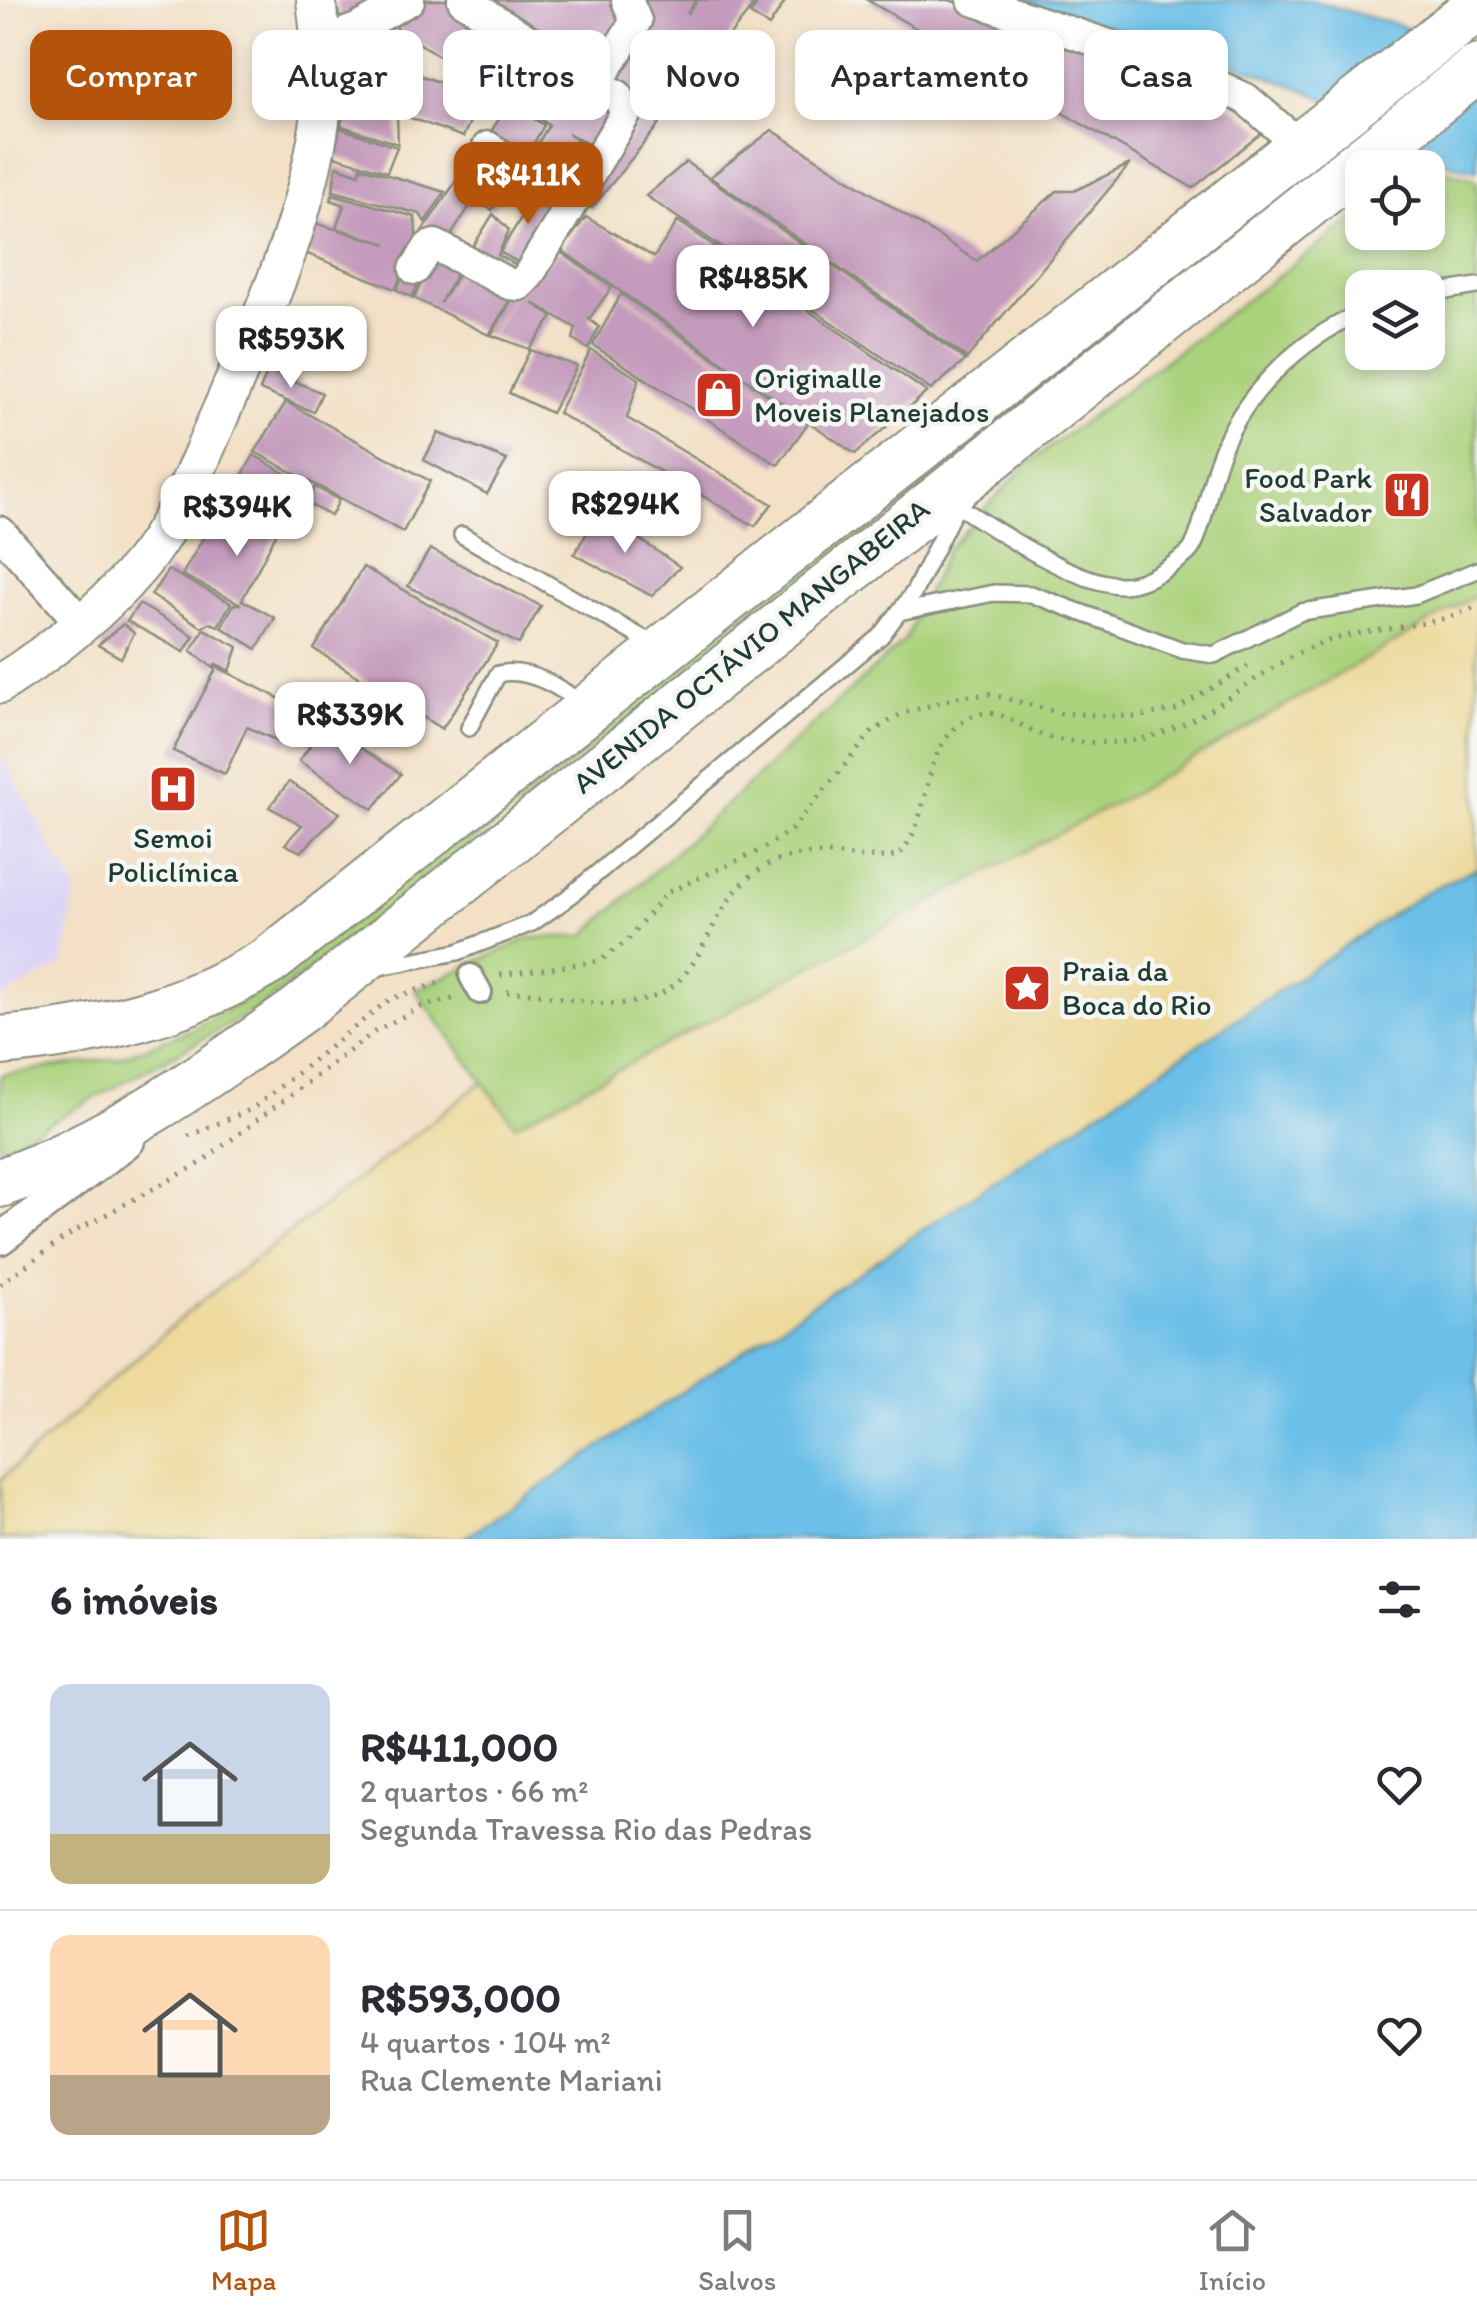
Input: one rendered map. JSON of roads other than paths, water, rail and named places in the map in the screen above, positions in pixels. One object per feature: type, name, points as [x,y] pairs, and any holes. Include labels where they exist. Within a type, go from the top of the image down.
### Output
[{"type":"main road","name":"AVENIDA OCTÁVIO MANGABEIRA","points":[[0,1041],[114,1026],[226,986],[301,937],[1477,7]]},
{"type":"main road","name":"AVENIDA OCTÁVIO MANGABEIRA","points":[[0,1184],[68,1156],[208,1074],[299,1010],[967,485],[1477,68]]},
{"type":"street","points":[[316,0],[320,30]]},
{"type":"street","points":[[353,30],[409,0]]},
{"type":"street","points":[[463,0],[511,30]]},
{"type":"street","points":[[610,62],[636,21],[626,0]]},
{"type":"street","points":[[973,0],[1187,71],[1314,137]]},
{"type":"street","points":[[415,269],[429,247],[435,245],[509,284],[519,285],[626,114],[618,96],[610,91]]},
{"type":"street","points":[[0,684],[83,625],[141,565],[182,498],[251,344],[311,171],[320,120]]},
{"type":"street","points":[[488,146],[570,202]]},
{"type":"street","points":[[0,532],[83,625]]},
{"type":"street","points":[[0,1239],[95,1169],[208,1074]]},
{"type":"lane","points":[[1445,291],[1477,286]]},
{"type":"lane","points":[[967,485],[992,529],[1084,574],[1122,586],[1160,574],[1192,550],[1219,456],[1241,417],[1279,366],[1345,320]]},
{"type":"lane","points":[[341,974],[458,952],[532,922],[848,668],[899,612],[967,485]]},
{"type":"lane","points":[[462,535],[664,650]]},
{"type":"lane","points":[[899,612],[994,593],[1031,594],[1182,650],[1214,654],[1300,612],[1416,595],[1477,570]]},
{"type":"lane","points":[[469,728],[498,674],[512,671],[560,687],[588,710]]},
{"type":"water","points":[[1018,0],[1309,0],[1405,27],[1477,82],[1477,170],[1445,162],[1445,150],[1417,150],[1325,99],[1228,63],[1228,30],[1120,30]]},
{"type":"water","points":[[1477,868],[1477,1539],[463,1539],[1424,893]]},
{"type":"place","name":"Originalle Moveis Planejados","points":[[719,395]]},
{"type":"place","name":"Food Park Salvador","points":[[1407,495]]},
{"type":"place","name":"Semoi Policlínica","points":[[173,789]]},
{"type":"place","name":"Praia da Boca do Rio","points":[[1027,988]]}]
